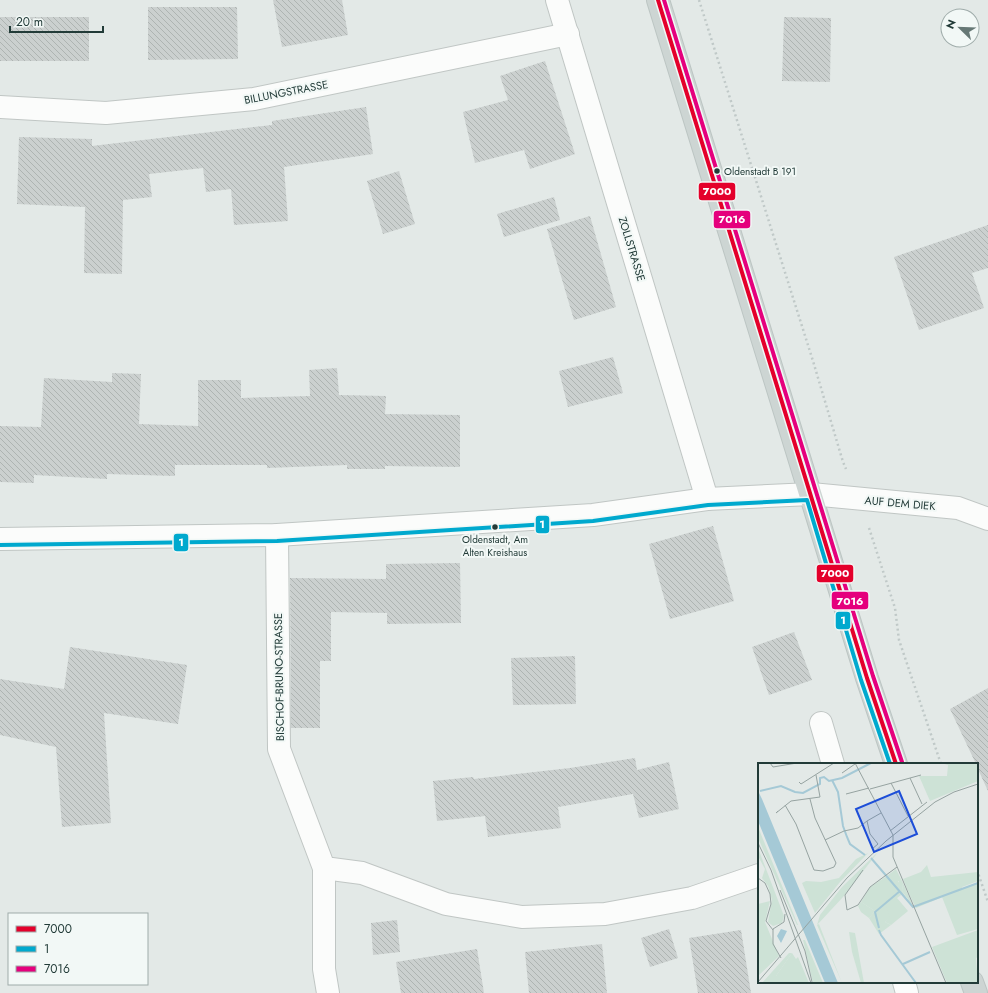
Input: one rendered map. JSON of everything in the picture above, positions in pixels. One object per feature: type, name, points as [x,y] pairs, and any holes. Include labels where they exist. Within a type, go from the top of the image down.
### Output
[{"type":"main road","points":[[658,0],[867,678],[896,763]]},
{"type":"main road","points":[[972,983],[976,993]]},
{"type":"street","name":"ZOLLSTRASSE","points":[[557,0],[707,499]]},
{"type":"street","name":"BILLUNGSTRASSE","points":[[0,107],[106,113],[254,99],[568,34]]},
{"type":"street","name":"AUF DEM DIEK","points":[[0,539],[277,535],[593,515],[707,499],[811,494],[958,508],[988,519]]},
{"type":"street","name":"BISCHOF-BRUNO-STRASSE","points":[[277,535],[279,749],[324,868]]},
{"type":"street","points":[[821,723],[833,763]]},
{"type":"street","points":[[328,993],[324,969],[324,868],[362,873],[446,904],[522,917],[605,914],[692,898],[758,875]]},
{"type":"street","points":[[904,983],[907,993]]},
{"type":"path","points":[[699,0],[813,361],[842,462],[859,499],[895,608],[899,640],[941,763]]},
{"type":"path","points":[[978,873],[988,902]]},
{"type":"building","points":[[273,0],[342,0],[348,35],[282,47]]},
{"type":"building","points":[[148,7],[237,7],[238,59],[148,60]]},
{"type":"building","points":[[0,17],[89,17],[89,61],[0,61]]},
{"type":"building","points":[[784,17],[831,18],[830,82],[782,81]]},
{"type":"building","points":[[545,61],[575,154],[530,169],[524,150],[475,163],[463,112],[508,100],[500,76]]},
{"type":"building","points":[[366,107],[373,154],[284,167],[288,221],[234,225],[231,189],[206,192],[203,168],[149,174],[152,197],[123,200],[122,274],[84,273],[85,207],[17,204],[19,137],[92,139],[92,146],[272,125],[272,121]]},
{"type":"building","points":[[399,171],[415,224],[383,234],[367,181]]},
{"type":"building","points":[[554,197],[560,220],[504,237],[497,214]]},
{"type":"building","points":[[590,216],[616,307],[574,320],[547,229]]},
{"type":"building","points":[[988,225],[988,268],[972,273],[984,308],[919,330],[894,257]]},
{"type":"building","points":[[613,357],[623,393],[568,407],[559,371]]},
{"type":"building","points":[[337,368],[339,395],[386,396],[385,414],[460,415],[460,467],[385,466],[385,469],[347,469],[347,465],[267,468],[267,465],[175,465],[175,476],[107,474],[107,479],[34,475],[34,483],[0,482],[0,426],[41,427],[44,378],[112,382],[112,373],[141,374],[139,424],[198,426],[198,380],[241,380],[241,398],[310,396],[309,370]]},
{"type":"building","points":[[713,526],[734,601],[670,619],[649,544]]},
{"type":"building","points":[[460,563],[461,623],[387,624],[387,613],[331,612],[331,661],[320,661],[320,728],[291,728],[290,578],[386,579],[386,564]]},
{"type":"building","points":[[794,632],[812,680],[769,695],[752,647]]},
{"type":"building","points":[[70,647],[187,665],[178,724],[104,713],[111,823],[62,827],[56,747],[0,735],[0,679],[64,689]]},
{"type":"building","points":[[575,656],[576,704],[513,705],[511,658]]},
{"type":"building","points":[[988,688],[988,791],[978,769],[978,763],[976,763],[950,709]]},
{"type":"building","points":[[635,758],[637,770],[669,762],[679,809],[639,818],[633,794],[558,807],[561,828],[488,837],[485,816],[437,821],[433,781],[473,777],[474,779],[570,768]]},
{"type":"building","points":[[397,920],[400,952],[373,955],[371,923]]},
{"type":"building","points":[[669,929],[678,958],[650,967],[641,938]]},
{"type":"building","points":[[741,930],[751,993],[698,993],[689,938]]},
{"type":"building","points":[[602,944],[607,993],[529,993],[525,952]]},
{"type":"building","points":[[477,949],[484,993],[401,993],[396,962]]},
{"type":"transit line","name":"7000","points":[[658,0],[867,678],[896,763]]},
{"type":"transit line","name":"7016","points":[[664,0],[873,676],[902,762]]},
{"type":"transit line","name":"1","points":[[0,545],[277,541],[593,521],[708,505],[807,500],[861,680],[890,763]]},
{"type":"place","name":"Oldenstadt B 191","points":[[717,171]]},
{"type":"place","name":"Oldenstadt, Am Alten Kreishaus","points":[[495,527]]}]
